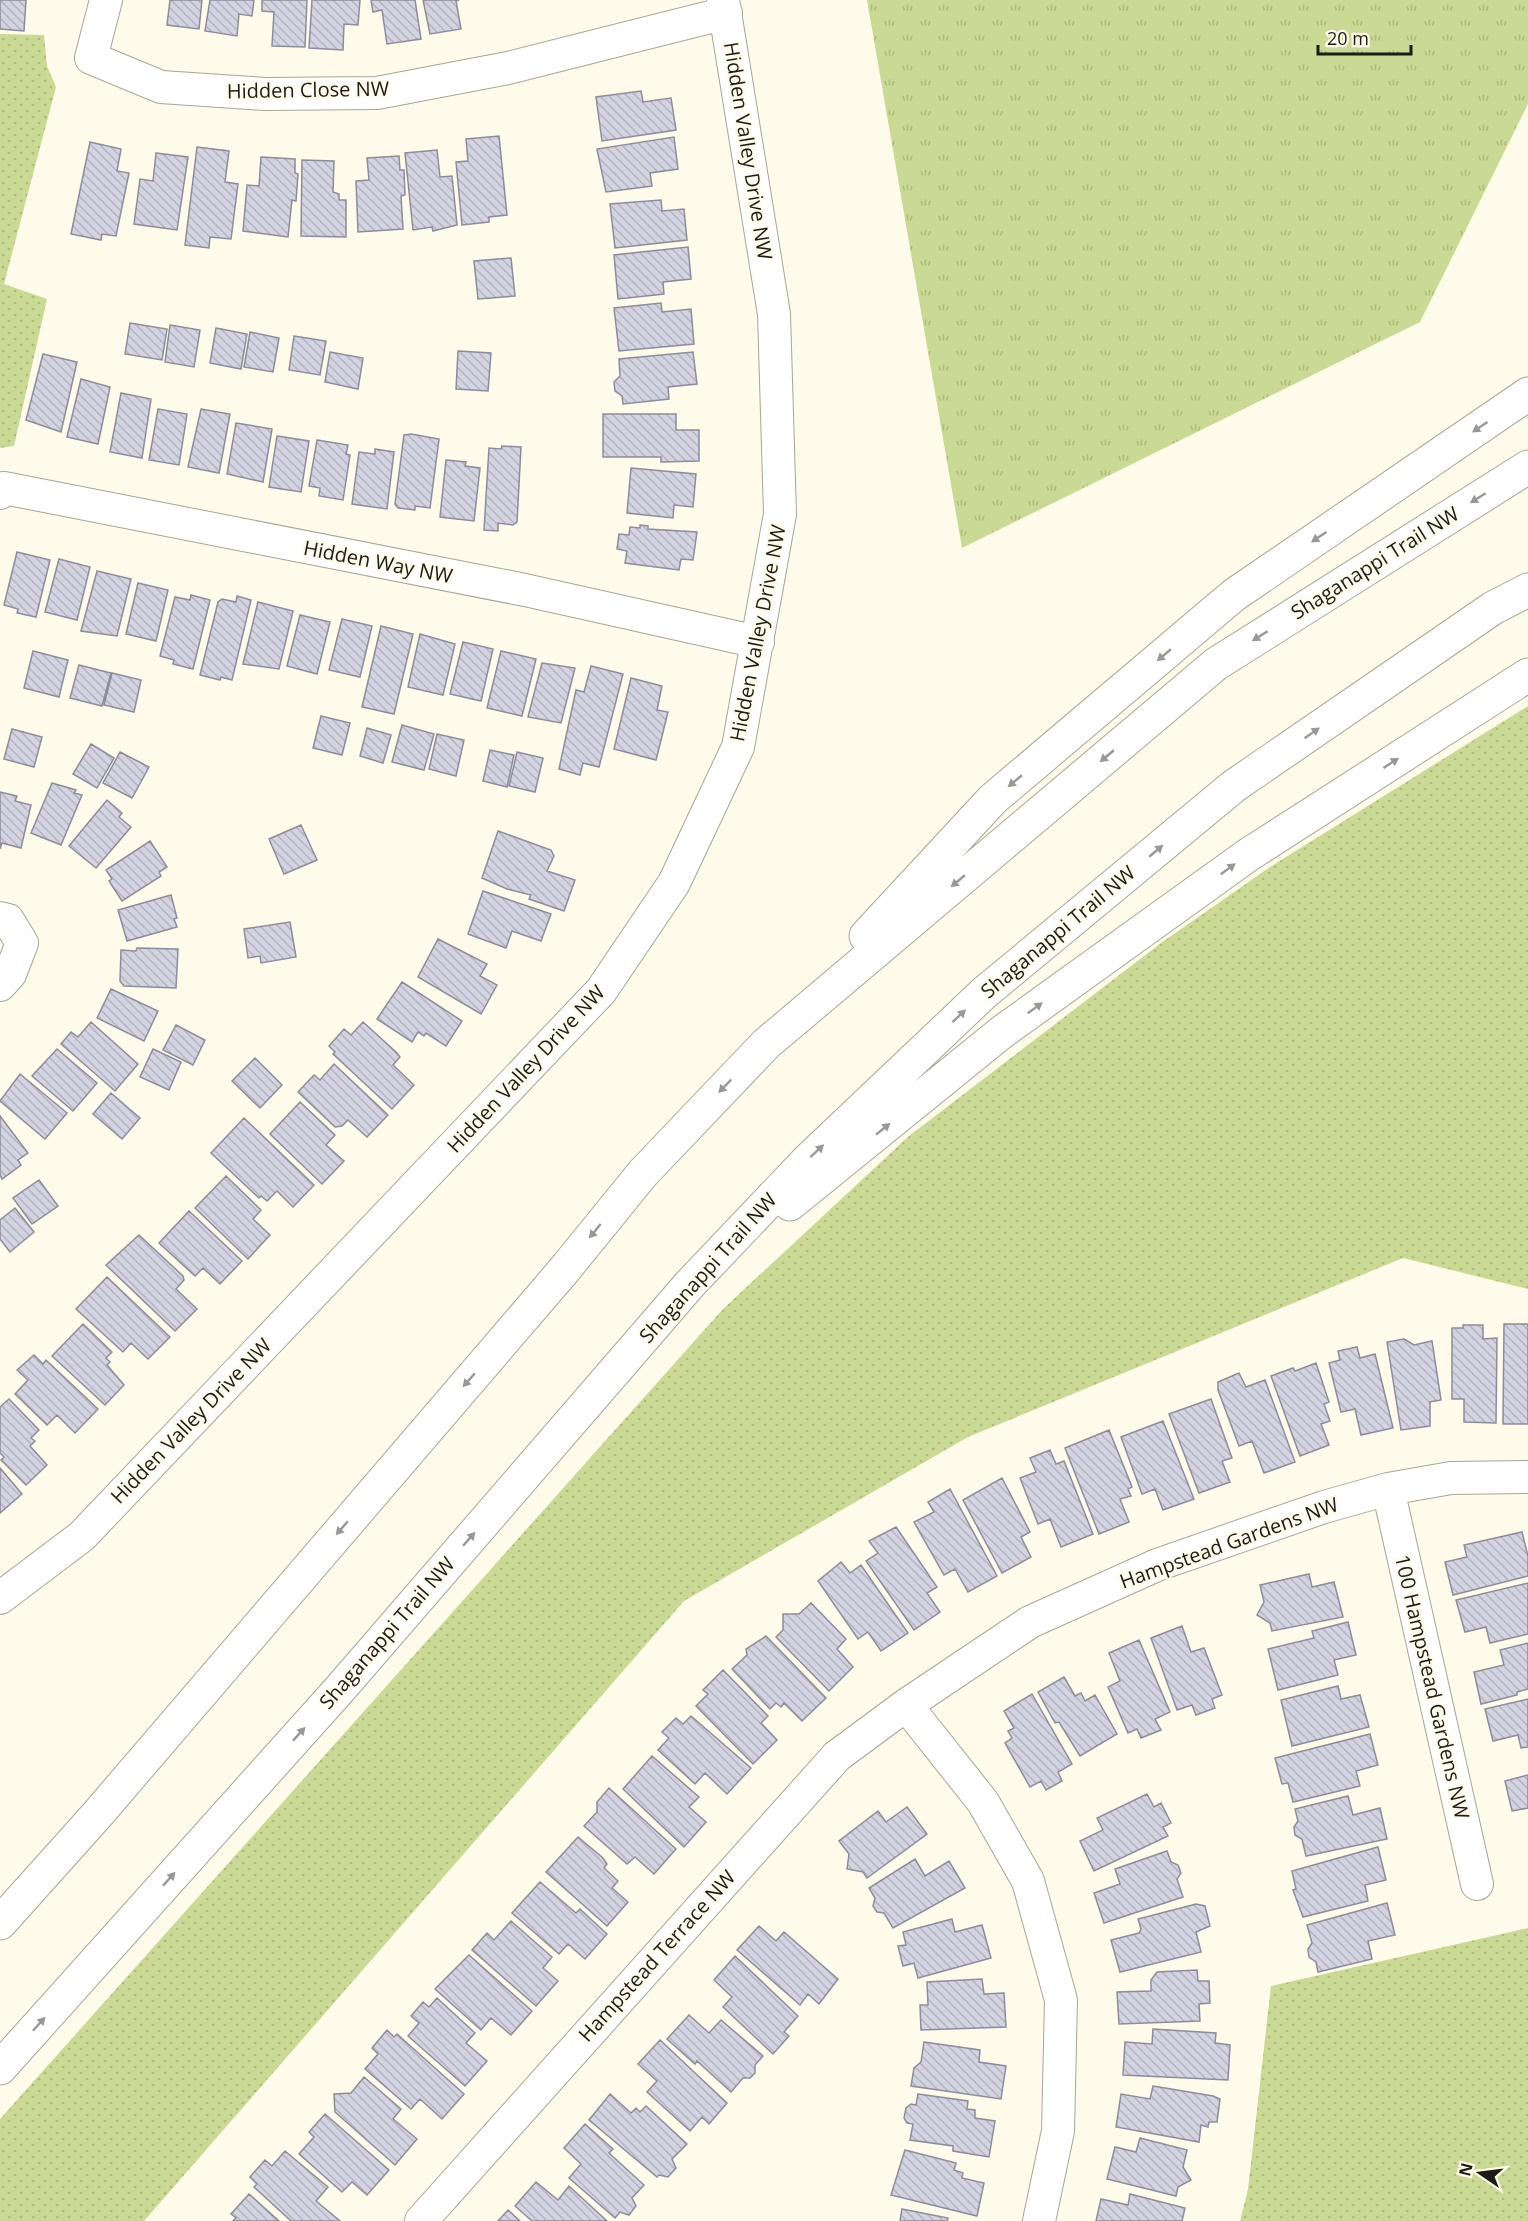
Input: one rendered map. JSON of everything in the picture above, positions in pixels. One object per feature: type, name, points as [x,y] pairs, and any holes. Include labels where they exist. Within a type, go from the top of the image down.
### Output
[{"type":"main road","points":[[766,1044],[993,799],[1234,595],[1528,394]]},
{"type":"main road","name":"Shaganappi Trail NW","points":[[0,1923],[104,1807],[557,1278],[643,1173],[766,1044],[1216,664],[1528,467]]},
{"type":"main road","points":[[1493,608],[1528,583]]},
{"type":"main road","name":"Shaganappi Trail NW","points":[[0,2068],[339,1690],[690,1284],[807,1161],[984,993],[1234,786],[1493,608],[1528,590]]},
{"type":"main road","points":[[690,1284],[1002,1032],[1248,855],[1528,675]]},
{"type":"street","name":"Hidden Close NW","points":[[106,0],[91,58],[161,87],[265,94],[377,93],[508,68],[724,6]]},
{"type":"street","name":"Hidden Valley Drive NW","points":[[0,1598],[82,1536],[601,991],[674,883],[738,747],[780,514],[774,314],[724,6]]},
{"type":"street","name":"Hidden Way NW","points":[[0,493],[4,488],[525,590],[758,642]]},
{"type":"street","points":[[0,918],[8,920],[22,943],[10,974],[0,985]]},
{"type":"street","name":"Hampstead Gardens NW","points":[[906,1705],[1030,1622],[1136,1575],[1324,1507],[1388,1489],[1451,1478],[1528,1477]]},
{"type":"street","name":"100 Hampstead Gardens NW","points":[[1388,1489],[1477,1884]]},
{"type":"street","points":[[906,1705],[983,1802],[1028,1881],[1061,2000],[1058,2131],[1039,2221]]},
{"type":"street","name":"Hampstead Terrace NW","points":[[421,2221],[837,1756],[906,1705]]},
{"type":"green space","points":[[867,0],[1528,0],[1528,104],[1420,322],[962,548]]},
{"type":"green space","points":[[0,34],[44,35],[47,66],[56,87],[4,284],[47,299],[14,446],[0,448]]},
{"type":"green space","points":[[1528,706],[1528,1289],[1403,1258],[968,1437],[684,1601],[144,2221],[0,2221],[0,2119],[723,1309],[909,1136],[1161,943],[1270,867]]},
{"type":"green space","points":[[1528,1928],[1528,2221],[1240,2221],[1248,2189],[1271,1986]]},
{"type":"building","points":[[0,0],[26,0],[24,31],[0,29]]},
{"type":"building","points":[[170,0],[202,0],[199,29],[167,25]]},
{"type":"building","points":[[210,0],[254,0],[252,16],[239,14],[237,36],[205,31]]},
{"type":"building","points":[[262,0],[307,0],[305,47],[272,46],[274,12],[262,11]]},
{"type":"building","points":[[312,0],[360,0],[358,25],[344,24],[343,50],[309,48]]},
{"type":"building","points":[[371,0],[415,0],[421,39],[387,44],[382,10],[373,12]]},
{"type":"building","points":[[423,0],[459,0],[456,1],[461,29],[430,34]]},
{"type":"building","points":[[641,91],[643,102],[671,98],[676,130],[602,141],[596,97]]},
{"type":"building","points":[[499,136],[507,215],[489,217],[489,222],[462,225],[456,162],[468,161],[466,139]]},
{"type":"building","points":[[674,137],[678,169],[650,173],[652,186],[606,192],[597,149]]},
{"type":"building","points":[[90,142],[121,149],[117,171],[129,173],[116,236],[102,234],[101,240],[71,234]]},
{"type":"building","points":[[197,147],[229,151],[225,182],[238,184],[231,239],[210,237],[209,248],[185,245]]},
{"type":"building","points":[[437,150],[440,177],[452,176],[457,225],[433,231],[432,227],[413,230],[405,153]]},
{"type":"building","points":[[156,153],[188,157],[177,230],[134,224],[140,179],[153,181]]},
{"type":"building","points":[[399,156],[400,170],[404,170],[405,195],[401,196],[403,229],[358,232],[356,181],[369,180],[367,158]]},
{"type":"building","points":[[261,157],[295,159],[295,173],[298,174],[296,201],[292,200],[288,237],[243,231],[247,185],[259,186]]},
{"type":"building","points":[[302,160],[334,161],[333,192],[339,194],[339,200],[346,200],[346,237],[301,236]]},
{"type":"building","points":[[661,200],[662,211],[684,209],[687,240],[615,248],[610,204]]},
{"type":"building","points":[[688,247],[691,279],[663,282],[664,294],[618,299],[614,255]]},
{"type":"building","points":[[511,258],[515,296],[478,299],[474,261]]},
{"type":"building","points":[[661,303],[662,312],[691,309],[694,344],[619,351],[614,308]]},
{"type":"building","points":[[130,323],[167,329],[162,360],[125,354]]},
{"type":"building","points":[[170,325],[200,330],[194,367],[165,362]]},
{"type":"building","points":[[216,328],[247,334],[241,369],[210,363]]},
{"type":"building","points":[[250,332],[279,338],[273,372],[244,367]]},
{"type":"building","points":[[294,336],[326,341],[320,375],[289,370]]},
{"type":"building","points":[[458,351],[491,353],[488,391],[456,389]]},
{"type":"building","points":[[330,352],[363,358],[358,389],[325,382]]},
{"type":"building","points":[[693,352],[697,384],[668,387],[669,399],[623,404],[622,396],[615,391],[614,382],[620,376],[619,359]]},
{"type":"building","points":[[43,354],[77,362],[61,432],[26,420]]},
{"type":"building","points":[[81,379],[110,387],[98,444],[67,437]]},
{"type":"building","points":[[121,393],[151,399],[142,458],[110,452]]},
{"type":"building","points":[[158,409],[187,414],[179,465],[149,460]]},
{"type":"building","points":[[201,409],[230,414],[219,473],[188,467]]},
{"type":"building","points":[[603,414],[676,414],[676,430],[699,430],[699,461],[661,462],[661,457],[603,457]]},
{"type":"building","points":[[236,423],[272,429],[263,482],[227,474]]},
{"type":"building","points":[[404,435],[439,439],[430,508],[415,506],[415,510],[398,508],[395,504]]},
{"type":"building","points":[[277,436],[309,441],[301,492],[269,487]]},
{"type":"building","points":[[317,440],[348,445],[346,454],[350,455],[343,500],[319,496],[320,488],[309,486]]},
{"type":"building","points":[[502,446],[521,447],[517,522],[513,525],[498,523],[498,531],[484,530],[489,448],[501,449]]},
{"type":"building","points":[[375,449],[394,452],[387,509],[352,504],[359,452],[375,454]]},
{"type":"building","points":[[446,460],[466,462],[465,466],[480,468],[474,521],[440,517]]},
{"type":"building","points":[[631,468],[696,474],[693,507],[674,505],[673,518],[627,513]]},
{"type":"building","points":[[640,525],[648,526],[648,529],[697,532],[693,560],[681,559],[679,570],[625,563],[627,551],[617,549],[619,534],[629,535],[630,527],[640,528]]},
{"type":"building","points":[[17,552],[50,560],[36,617],[17,613],[18,609],[4,605]]},
{"type":"building","points":[[59,559],[90,567],[77,620],[45,612]]},
{"type":"building","points":[[97,571],[131,579],[117,636],[81,631]]},
{"type":"building","points":[[138,583],[168,590],[156,641],[126,634]]},
{"type":"building","points":[[191,595],[210,600],[193,669],[173,664],[174,660],[160,656],[175,597],[190,600]]},
{"type":"building","points":[[237,596],[251,600],[232,680],[221,677],[220,680],[200,675],[218,602],[222,599],[236,602]]},
{"type":"building","points":[[258,602],[293,611],[279,669],[243,664]]},
{"type":"building","points":[[300,615],[330,622],[317,674],[287,666]]},
{"type":"building","points":[[342,619],[372,626],[360,677],[329,670]]},
{"type":"building","points":[[381,626],[413,634],[394,714],[362,707]]},
{"type":"building","points":[[420,634],[455,644],[443,695],[408,687]]},
{"type":"building","points":[[463,642],[493,649],[481,701],[450,694]]},
{"type":"building","points":[[33,651],[68,660],[59,697],[24,688]]},
{"type":"building","points":[[501,651],[536,659],[522,716],[487,708]]},
{"type":"building","points":[[542,663],[575,668],[561,723],[528,717]]},
{"type":"building","points":[[79,665],[111,673],[102,706],[70,698]]},
{"type":"building","points":[[591,666],[623,674],[599,767],[583,763],[580,775],[559,769],[576,690],[584,692]]},
{"type":"building","points":[[112,673],[141,680],[134,712],[104,705]]},
{"type":"building","points":[[631,678],[662,686],[657,710],[668,712],[656,760],[614,749]]},
{"type":"building","points":[[321,716],[350,723],[342,755],[313,748]]},
{"type":"building","points":[[402,725],[434,734],[424,770],[392,762]]},
{"type":"building","points":[[367,728],[391,735],[383,763],[360,756]]},
{"type":"building","points":[[12,729],[42,737],[34,767],[4,759]]},
{"type":"building","points":[[437,734],[464,740],[456,776],[429,769]]},
{"type":"building","points":[[91,744],[114,758],[97,788],[73,774]]},
{"type":"building","points":[[490,750],[514,755],[507,787],[483,781]]},
{"type":"building","points":[[120,752],[149,767],[132,798],[103,783]]},
{"type":"building","points":[[517,752],[543,758],[535,792],[509,786]]},
{"type":"building","points":[[52,783],[76,790],[74,793],[82,795],[61,845],[31,833]]},
{"type":"building","points":[[0,792],[17,796],[15,801],[31,805],[21,848],[2,843],[0,849]]},
{"type":"building","points":[[107,800],[122,813],[119,817],[131,827],[96,868],[69,846]]},
{"type":"building","points":[[301,825],[317,860],[284,874],[269,839]]},
{"type":"building","points":[[498,831],[551,850],[554,856],[547,871],[575,880],[564,911],[529,899],[531,895],[507,889],[482,878]]},
{"type":"building","points":[[150,841],[167,867],[159,872],[161,876],[122,901],[109,881],[112,879],[106,870]]},
{"type":"building","points":[[483,891],[551,914],[541,941],[512,931],[506,948],[468,934]]},
{"type":"building","points":[[171,895],[177,927],[127,941],[118,910]]},
{"type":"building","points":[[290,922],[296,957],[261,963],[260,956],[248,958],[244,929]]},
{"type":"building","points":[[438,939],[487,964],[480,976],[497,985],[481,1014],[418,977]]},
{"type":"building","points":[[137,948],[178,949],[176,988],[124,986],[120,981],[121,950],[136,951]]},
{"type":"building","points":[[402,982],[462,1021],[446,1046],[426,1033],[424,1036],[418,1032],[412,1042],[377,1019]]},
{"type":"building","points":[[111,989],[158,1011],[144,1041],[97,1018]]},
{"type":"building","points":[[91,1022],[138,1064],[115,1091],[61,1044],[71,1032],[78,1037]]},
{"type":"building","points":[[363,1022],[396,1052],[400,1057],[393,1065],[414,1085],[392,1109],[333,1054],[335,1052],[329,1046],[344,1029],[351,1035]]},
{"type":"building","points":[[176,1025],[205,1040],[193,1065],[163,1050]]},
{"type":"building","points":[[57,1049],[97,1083],[73,1111],[32,1076]]},
{"type":"building","points":[[153,1049],[181,1062],[169,1090],[140,1077]]},
{"type":"building","points":[[255,1058],[282,1085],[260,1108],[232,1081]]},
{"type":"building","points":[[334,1064],[388,1115],[367,1137],[348,1120],[342,1126],[335,1127],[298,1092],[314,1075],[320,1080]]},
{"type":"building","points":[[20,1074],[67,1113],[45,1139],[0,1101]]},
{"type":"building","points":[[111,1093],[140,1118],[122,1139],[93,1114]]},
{"type":"building","points":[[300,1102],[335,1135],[326,1145],[344,1161],[322,1184],[270,1134]]},
{"type":"building","points":[[0,1116],[28,1153],[18,1160],[21,1165],[2,1179],[0,1175]]},
{"type":"building","points":[[244,1118],[314,1185],[293,1207],[277,1191],[267,1201],[261,1196],[259,1198],[211,1153]]},
{"type":"building","points":[[226,1176],[261,1210],[253,1219],[270,1235],[248,1259],[195,1208]]},
{"type":"building","points":[[39,1180],[58,1206],[32,1224],[13,1198]]},
{"type":"building","points":[[15,1208],[34,1232],[10,1252],[0,1239],[0,1220]]},
{"type":"building","points":[[189,1211],[242,1261],[220,1284],[203,1268],[195,1276],[159,1243]]},
{"type":"building","points":[[139,1235],[183,1276],[184,1280],[176,1289],[197,1309],[175,1331],[106,1265]]},
{"type":"building","points":[[107,1277],[170,1337],[148,1359],[131,1343],[123,1352],[76,1309]]},
{"type":"building","points":[[83,1324],[112,1352],[106,1358],[110,1362],[107,1365],[124,1385],[105,1405],[52,1356]]},
{"type":"building","points":[[1504,1324],[1527,1324],[1528,1326],[1528,1424],[1503,1424]]},
{"type":"building","points":[[1463,1325],[1483,1325],[1483,1339],[1497,1338],[1496,1423],[1464,1422],[1464,1399],[1452,1399],[1452,1328],[1463,1328]]},
{"type":"building","points":[[1404,1339],[1414,1345],[1432,1341],[1441,1400],[1430,1402],[1430,1426],[1401,1430],[1387,1342]]},
{"type":"building","points":[[1357,1347],[1360,1358],[1375,1354],[1393,1428],[1361,1435],[1355,1409],[1341,1412],[1329,1363],[1340,1360],[1338,1351]]},
{"type":"building","points":[[34,1355],[43,1364],[46,1360],[98,1409],[75,1433],[57,1415],[47,1425],[15,1394],[28,1380],[17,1370]]},
{"type":"building","points":[[1316,1363],[1329,1402],[1324,1404],[1330,1421],[1321,1424],[1329,1445],[1300,1456],[1271,1376],[1293,1368],[1295,1371]]},
{"type":"building","points":[[1239,1373],[1246,1387],[1265,1380],[1295,1462],[1264,1473],[1252,1441],[1239,1446],[1218,1390],[1218,1382]]},
{"type":"building","points":[[9,1399],[39,1430],[31,1438],[35,1441],[30,1446],[47,1465],[26,1485],[1,1460],[4,1457],[0,1453],[0,1407]]},
{"type":"building","points":[[1211,1399],[1232,1458],[1222,1461],[1230,1482],[1199,1493],[1169,1414]]},
{"type":"building","points":[[1163,1421],[1194,1499],[1163,1510],[1155,1489],[1142,1494],[1121,1437]]},
{"type":"building","points":[[1109,1430],[1132,1487],[1128,1489],[1131,1496],[1120,1499],[1129,1522],[1099,1534],[1065,1448]]},
{"type":"building","points":[[1050,1450],[1056,1464],[1064,1461],[1093,1534],[1061,1547],[1050,1519],[1038,1524],[1020,1478],[1036,1472],[1030,1458]]},
{"type":"building","points":[[0,1468],[22,1494],[0,1513]]},
{"type":"building","points":[[1002,1478],[1030,1532],[1021,1537],[1031,1557],[1002,1573],[963,1500]]},
{"type":"building","points":[[950,1489],[997,1576],[968,1592],[955,1569],[944,1575],[914,1522],[934,1512],[928,1502]]},
{"type":"building","points":[[896,1527],[937,1587],[927,1593],[940,1612],[914,1630],[866,1561],[878,1553],[869,1541]]},
{"type":"building","points":[[1522,1532],[1528,1556],[1528,1576],[1453,1595],[1445,1562],[1467,1557],[1464,1545]]},
{"type":"building","points":[[841,1562],[850,1573],[861,1565],[908,1633],[881,1651],[868,1632],[858,1639],[818,1581]]},
{"type":"building","points":[[1309,1574],[1312,1587],[1334,1582],[1343,1617],[1272,1631],[1270,1623],[1257,1615],[1264,1602],[1260,1585]]},
{"type":"building","points":[[1528,1583],[1528,1634],[1490,1643],[1486,1627],[1465,1632],[1456,1600]]},
{"type":"building","points":[[811,1603],[846,1639],[837,1649],[853,1667],[829,1691],[776,1637],[783,1630],[783,1614],[799,1614]]},
{"type":"building","points":[[1348,1622],[1356,1655],[1334,1660],[1338,1675],[1278,1690],[1268,1649],[1314,1638],[1312,1631]]},
{"type":"building","points":[[1182,1626],[1191,1652],[1204,1648],[1222,1695],[1212,1699],[1215,1708],[1196,1715],[1192,1705],[1177,1710],[1151,1638]]},
{"type":"building","points":[[766,1636],[826,1698],[802,1721],[784,1703],[781,1707],[776,1703],[770,1709],[732,1669],[747,1655],[746,1649]]},
{"type":"building","points":[[1139,1640],[1170,1712],[1155,1719],[1161,1730],[1141,1738],[1137,1729],[1128,1733],[1108,1687],[1120,1681],[1109,1653]]},
{"type":"building","points":[[1528,1643],[1528,1689],[1517,1692],[1517,1695],[1481,1704],[1474,1672],[1504,1665],[1500,1650]]},
{"type":"building","points":[[723,1670],[768,1716],[761,1723],[777,1740],[753,1764],[696,1706],[708,1694],[703,1690]]},
{"type":"building","points":[[1064,1677],[1075,1696],[1081,1693],[1085,1701],[1095,1695],[1117,1734],[1080,1756],[1059,1722],[1055,1723],[1038,1692]]},
{"type":"building","points":[[1338,1686],[1341,1699],[1360,1695],[1369,1727],[1292,1746],[1281,1700]]},
{"type":"building","points":[[1032,1694],[1072,1764],[1058,1772],[1062,1781],[1046,1790],[1041,1781],[1030,1787],[1005,1743],[1012,1738],[1008,1731],[1014,1728],[1004,1711]]},
{"type":"building","points":[[1528,1699],[1528,1747],[1521,1748],[1518,1735],[1493,1741],[1485,1709]]},
{"type":"building","points":[[691,1716],[751,1768],[727,1794],[705,1773],[695,1784],[658,1750],[669,1738],[662,1732],[676,1718],[683,1724]]},
{"type":"building","points":[[1370,1734],[1378,1765],[1356,1771],[1360,1786],[1293,1802],[1288,1783],[1282,1784],[1275,1758]]},
{"type":"building","points":[[652,1756],[699,1797],[689,1807],[706,1822],[684,1847],[623,1789]]},
{"type":"building","points":[[1528,1775],[1528,1808],[1512,1811],[1505,1781]]},
{"type":"building","points":[[609,1788],[676,1849],[654,1874],[635,1857],[627,1864],[584,1826],[597,1812],[597,1802]]},
{"type":"building","points":[[1147,1794],[1154,1807],[1161,1803],[1171,1823],[1163,1827],[1168,1836],[1094,1871],[1080,1841],[1103,1830],[1097,1818]]},
{"type":"building","points":[[1348,1796],[1353,1815],[1380,1808],[1387,1839],[1306,1856],[1302,1839],[1295,1835],[1294,1827],[1298,1821],[1295,1809]]},
{"type":"building","points":[[907,1807],[927,1834],[867,1878],[863,1872],[847,1869],[849,1854],[839,1841],[878,1811],[886,1822]]},
{"type":"building","points":[[578,1837],[603,1858],[607,1864],[604,1868],[618,1881],[612,1888],[628,1902],[607,1926],[546,1872]]},
{"type":"building","points":[[1378,1847],[1386,1880],[1365,1885],[1368,1901],[1303,1917],[1293,1890],[1296,1889],[1292,1871]]},
{"type":"building","points":[[1167,1851],[1171,1862],[1178,1865],[1181,1873],[1177,1879],[1183,1897],[1104,1923],[1094,1893],[1120,1884],[1115,1869]]},
{"type":"building","points":[[915,1859],[925,1876],[949,1861],[965,1888],[893,1928],[884,1913],[877,1912],[873,1906],[875,1898],[869,1888]]},
{"type":"building","points":[[540,1882],[576,1913],[580,1909],[607,1934],[585,1959],[568,1944],[559,1954],[512,1913]]},
{"type":"building","points":[[1387,1903],[1395,1935],[1368,1941],[1372,1959],[1318,1972],[1316,1962],[1309,1957],[1308,1949],[1312,1943],[1307,1925]]},
{"type":"building","points":[[1196,1904],[1205,1906],[1210,1926],[1196,1932],[1201,1952],[1120,1972],[1111,1940],[1139,1933],[1141,1929],[1138,1919]]},
{"type":"building","points":[[952,1919],[955,1932],[982,1925],[991,1958],[918,1978],[914,1963],[903,1966],[898,1946],[906,1945],[903,1932]]},
{"type":"building","points":[[511,1921],[552,1957],[543,1968],[558,1981],[536,2006],[472,1950],[487,1933],[494,1940]]},
{"type":"building","points":[[759,1926],[776,1941],[784,1932],[838,1979],[819,2004],[808,1994],[800,2005],[737,1950]]},
{"type":"building","points":[[469,1955],[532,2011],[511,2035],[491,2018],[481,2030],[435,1989]]},
{"type":"building","points":[[735,1956],[798,2016],[784,2032],[789,2036],[773,2054],[723,2007],[732,1997],[714,1980]]},
{"type":"building","points":[[1197,1970],[1198,1981],[1209,1981],[1210,2003],[1199,2004],[1200,2021],[1119,2024],[1117,1992],[1151,1991],[1151,1980],[1157,1972]]},
{"type":"building","points":[[982,1979],[984,1994],[1004,1993],[1006,2027],[921,2030],[920,2005],[928,2005],[927,1982]]},
{"type":"building","points":[[437,1998],[475,2033],[466,2043],[487,2061],[465,2086],[408,2036],[419,2023],[411,2016],[423,2002],[429,2007]]},
{"type":"building","points":[[689,2015],[709,2033],[721,2020],[763,2056],[755,2065],[755,2073],[750,2078],[743,2078],[731,2092],[697,2061],[695,2064],[667,2039]]},
{"type":"building","points":[[1153,2029],[1216,2033],[1215,2043],[1230,2045],[1228,2080],[1123,2075],[1125,2042],[1152,2044]]},
{"type":"building","points":[[387,2030],[394,2037],[397,2034],[464,2094],[442,2119],[420,2099],[411,2109],[365,2069],[378,2054],[372,2048]]},
{"type":"building","points":[[660,2040],[727,2103],[709,2124],[702,2117],[690,2131],[647,2092],[657,2081],[638,2064]]},
{"type":"building","points":[[924,2042],[980,2050],[979,2062],[1006,2066],[1001,2099],[911,2086],[914,2068],[921,2062]]},
{"type":"building","points":[[364,2077],[401,2109],[393,2119],[417,2139],[395,2165],[335,2112],[334,2094],[351,2093]]},
{"type":"building","points":[[1153,2086],[1220,2099],[1217,2122],[1209,2122],[1208,2127],[1201,2125],[1199,2142],[1116,2127],[1121,2094],[1150,2099]]},
{"type":"building","points":[[610,2094],[631,2113],[636,2108],[640,2112],[646,2106],[687,2144],[672,2159],[676,2168],[668,2177],[659,2175],[657,2177],[589,2120]]},
{"type":"building","points":[[918,2094],[968,2101],[967,2109],[975,2110],[975,2118],[995,2121],[989,2157],[953,2151],[953,2146],[910,2140],[913,2124],[907,2123],[904,2118],[906,2108],[911,2104],[916,2105]]},
{"type":"building","points":[[325,2114],[389,2170],[367,2195],[352,2182],[342,2192],[299,2154],[314,2137],[309,2132]]},
{"type":"building","points":[[585,2124],[613,2149],[609,2153],[644,2185],[632,2198],[636,2206],[629,2215],[620,2212],[615,2218],[569,2178],[581,2164],[564,2148]]},
{"type":"building","points":[[1140,2138],[1187,2150],[1183,2167],[1191,2180],[1178,2187],[1176,2196],[1107,2179],[1115,2147],[1136,2152]]},
{"type":"building","points":[[905,2150],[956,2163],[954,2170],[963,2173],[962,2178],[984,2183],[977,2216],[891,2195]]},
{"type":"building","points":[[285,2151],[328,2187],[316,2201],[340,2221],[291,2221],[254,2187],[257,2184],[250,2177],[265,2160],[272,2166]]},
{"type":"building","points":[[536,2182],[558,2200],[569,2186],[607,2221],[532,2221],[515,2206]]},
{"type":"building","points":[[249,2194],[279,2221],[233,2221],[236,2218],[231,2214]]},
{"type":"building","points":[[1130,2194],[1185,2208],[1182,2221],[1096,2221],[1101,2199],[1128,2205]]},
{"type":"building","points":[[902,2209],[948,2218],[947,2221],[900,2221]]},
{"type":"building","points":[[508,2210],[520,2221],[498,2221]]}]
